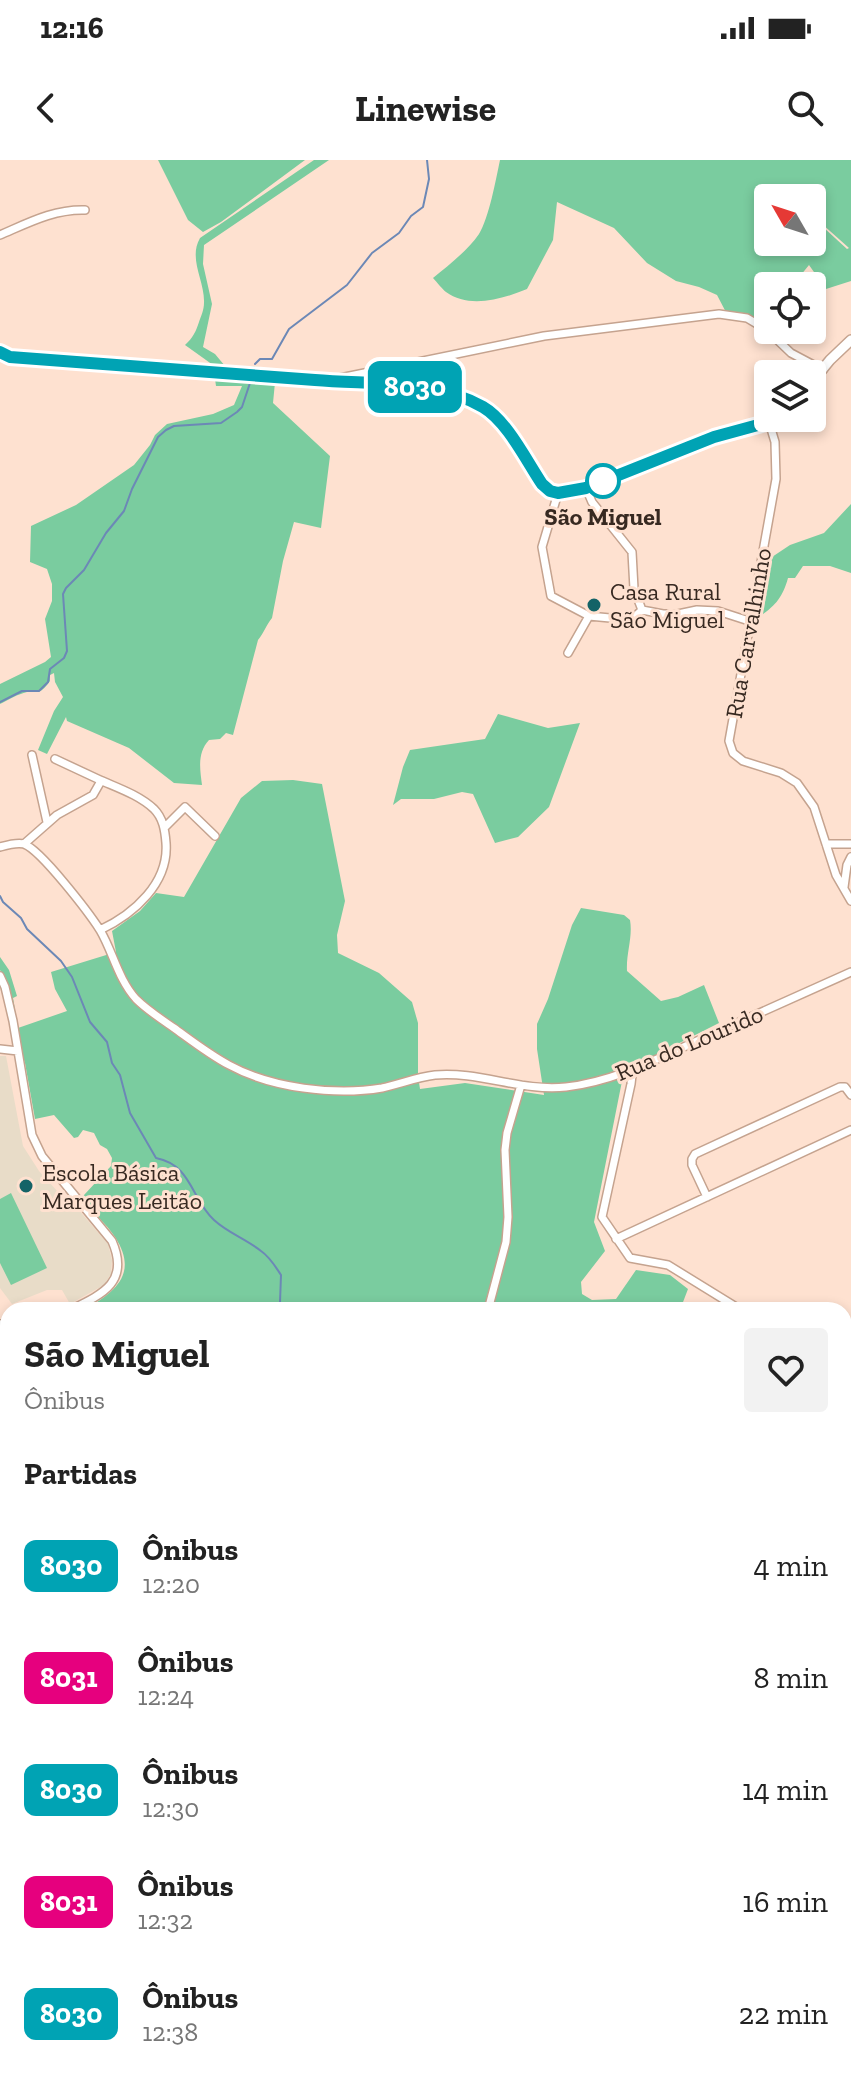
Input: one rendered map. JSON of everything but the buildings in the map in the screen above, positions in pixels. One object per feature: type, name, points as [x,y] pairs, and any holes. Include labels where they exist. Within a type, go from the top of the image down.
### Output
[{"type":"street","points":[[0,235],[68,209],[85,210]]},
{"type":"street","points":[[325,381],[544,336],[719,314],[747,318],[804,360]]},
{"type":"street","points":[[826,367],[851,340]]},
{"type":"street","points":[[0,352],[10,357],[393,384],[446,391],[493,414],[542,484],[558,493],[586,488],[714,437],[754,425]]},
{"type":"street","points":[[391,368],[393,384]]},
{"type":"street","name":"Rua Carvalhinho","points":[[773,432],[776,479],[729,741],[733,753],[743,761],[781,773],[797,783],[814,807],[826,844]]},
{"type":"street","points":[[586,488],[592,502],[632,552],[634,589],[642,610]]},
{"type":"street","points":[[558,493],[542,547],[551,596],[589,616],[631,620],[642,610]]},
{"type":"street","points":[[642,610],[663,614],[718,611],[749,621]]},
{"type":"street","points":[[568,653],[589,616]]},
{"type":"street","points":[[32,755],[47,822]]},
{"type":"street","points":[[55,759],[124,789],[155,809],[165,827],[167,855],[160,876],[140,904],[116,923],[100,930]]},
{"type":"street","points":[[0,847],[24,844],[47,822],[93,795],[101,781]]},
{"type":"street","points":[[165,827],[185,807],[215,836]]},
{"type":"street","name":"Rua do Lourido","points":[[24,844],[61,880],[100,930],[123,980],[136,999],[211,1055],[255,1077],[294,1086],[360,1091],[432,1075],[461,1074],[521,1085],[571,1087],[630,1071],[851,972]]},
{"type":"street","points":[[851,844],[826,844],[836,875],[851,901]]},
{"type":"street","points":[[844,889],[851,857]]},
{"type":"street","points":[[0,976],[18,1051],[32,1135],[42,1156],[112,1241],[117,1253],[119,1263],[116,1276],[108,1289],[84,1302]]},
{"type":"street","points":[[0,1049],[18,1051]]},
{"type":"street","points":[[630,1071],[631,1084],[602,1217],[630,1258],[668,1265],[728,1302]]},
{"type":"street","points":[[490,1302],[506,1242],[505,1150],[521,1085]]},
{"type":"street","points":[[707,1197],[692,1165],[695,1154],[840,1087],[845,1087],[851,1095]]},
{"type":"street","points":[[616,1239],[851,1130]]},
{"type":"shaded area","name":"Escola Básica Marques Leitão","points":[[0,1056],[6,1056],[23,1146],[39,1171],[68,1203],[71,1201],[108,1244],[112,1260],[111,1274],[104,1285],[74,1302],[69,1302],[62,1290],[47,1290],[10,1302],[0,1288]]},
{"type":"green space","points":[[158,160],[305,160],[203,232],[188,220]]},
{"type":"green space","points":[[314,160],[329,160],[204,245],[203,264],[212,304],[203,347],[215,354],[225,366],[261,367],[276,372],[273,403],[330,456],[321,528],[294,522],[272,618],[258,640],[233,735],[226,733],[205,745],[200,761],[202,785],[174,783],[129,748],[67,721],[66,717],[47,754],[38,750],[63,697],[54,673],[42,690],[24,693],[0,704],[0,684],[51,657],[45,619],[52,601],[52,584],[47,569],[30,562],[31,526],[76,505],[134,465],[155,435],[167,424],[213,414],[234,405],[242,386],[216,386],[213,365],[185,345],[195,331],[204,306],[196,262],[197,246],[200,238]]},
{"type":"green space","points":[[500,160],[851,160],[851,281],[826,289],[826,272],[814,272],[809,265],[803,272],[754,272],[754,323],[729,318],[717,295],[676,281],[647,263],[614,228],[557,202],[553,240],[527,289],[486,301],[455,297],[444,291],[433,278],[464,252],[479,234],[489,209]]},
{"type":"green space","points":[[851,504],[851,573],[830,566],[803,566],[795,578],[788,578],[776,603],[754,620],[766,561],[790,545],[824,533]]},
{"type":"green space","points":[[498,714],[548,728],[580,723],[549,807],[518,837],[495,843],[473,794],[462,792],[434,799],[401,799],[393,805],[410,750],[485,739]]},
{"type":"green space","points":[[293,780],[322,784],[345,901],[337,935],[338,953],[379,973],[412,1002],[418,1023],[420,1089],[465,1083],[544,1095],[537,1049],[537,1024],[581,908],[624,915],[630,920],[627,971],[661,1001],[704,985],[719,1023],[624,1071],[594,1222],[605,1251],[581,1282],[582,1294],[592,1300],[616,1299],[636,1270],[670,1275],[688,1289],[683,1302],[96,1302],[114,1289],[124,1272],[125,1261],[115,1237],[83,1198],[111,1166],[112,1158],[94,1133],[83,1130],[74,1138],[54,1115],[35,1119],[25,1063],[19,1059],[0,957],[9,970],[17,996],[13,998],[18,1028],[67,1011],[55,989],[51,972],[116,952],[112,931],[140,911],[156,893],[184,897],[241,798],[262,781]]},
{"type":"green space","points":[[11,1193],[47,1268],[11,1285],[0,1263],[0,1199]]},
{"type":"waterway","points":[[255,364],[260,359],[272,359],[289,329],[347,285],[372,253],[399,233],[411,216],[423,207],[429,179],[427,160]]},
{"type":"waterway","points":[[0,702],[22,691],[39,691],[48,682],[50,669],[64,658],[67,651],[63,594],[84,570],[106,533],[124,511],[158,437],[174,426],[221,423],[242,407],[250,383]]},
{"type":"waterway","points":[[0,896],[27,929],[61,961],[72,977],[90,1022],[107,1042],[130,1113],[156,1158],[168,1162],[184,1175],[214,1220],[270,1259],[281,1275],[280,1302]]},
{"type":"bus line","name":"8030","points":[[0,352],[10,357],[393,384],[446,391],[468,399],[493,414],[542,484],[558,493],[586,488],[714,437],[754,426]]},
{"type":"place","name":"São Miguel","points":[[603,481]]},
{"type":"place","name":"Casa Rural São Miguel","points":[[594,605]]},
{"type":"place","name":"Escola Básica Marques Leitão","points":[[26,1186]]}]
